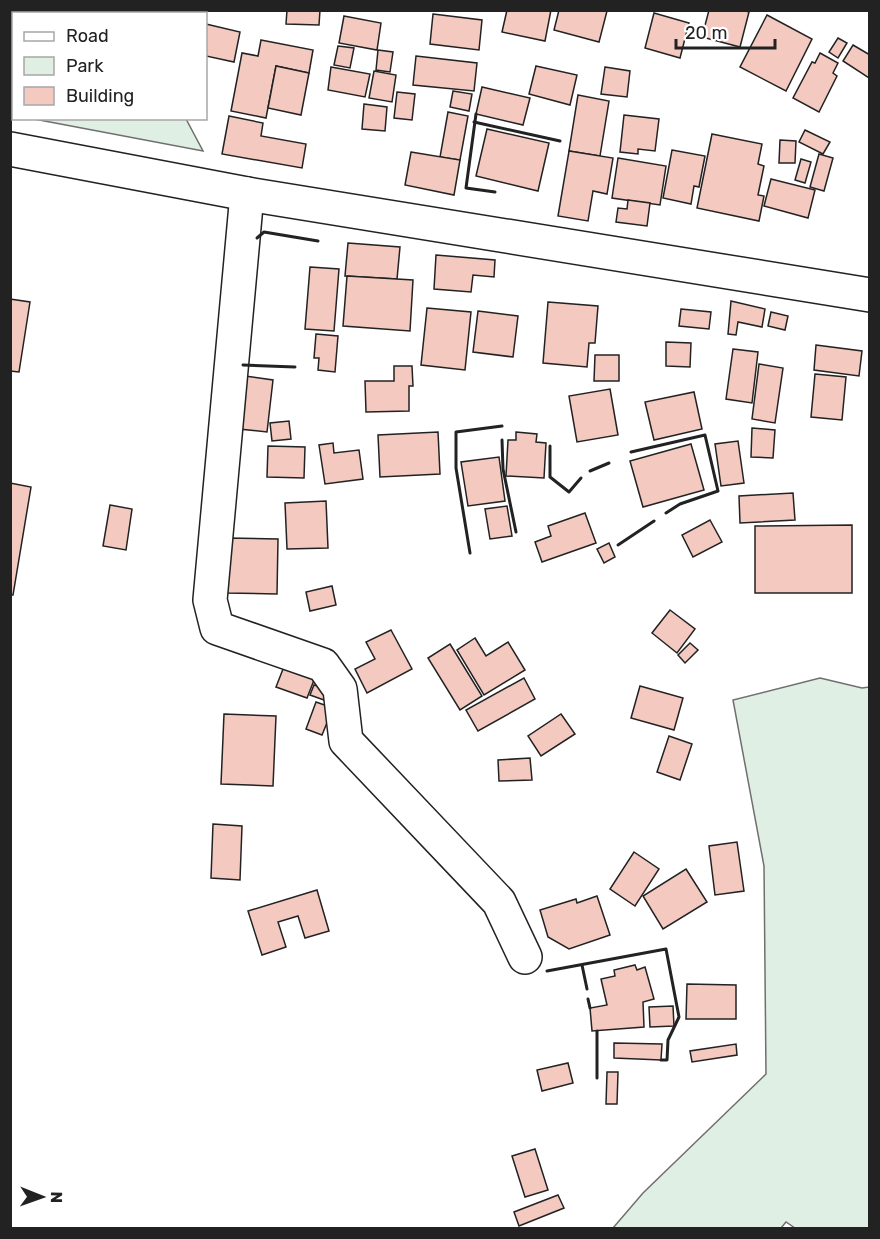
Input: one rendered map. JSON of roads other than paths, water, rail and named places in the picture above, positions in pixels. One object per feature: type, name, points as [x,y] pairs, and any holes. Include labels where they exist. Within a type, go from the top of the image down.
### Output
[{"type":"street","points":[[10,149],[247,194],[870,295]]},
{"type":"street","points":[[247,194],[210,600],[217,628],[323,665],[340,689],[346,741],[499,902],[525,957]]}]
